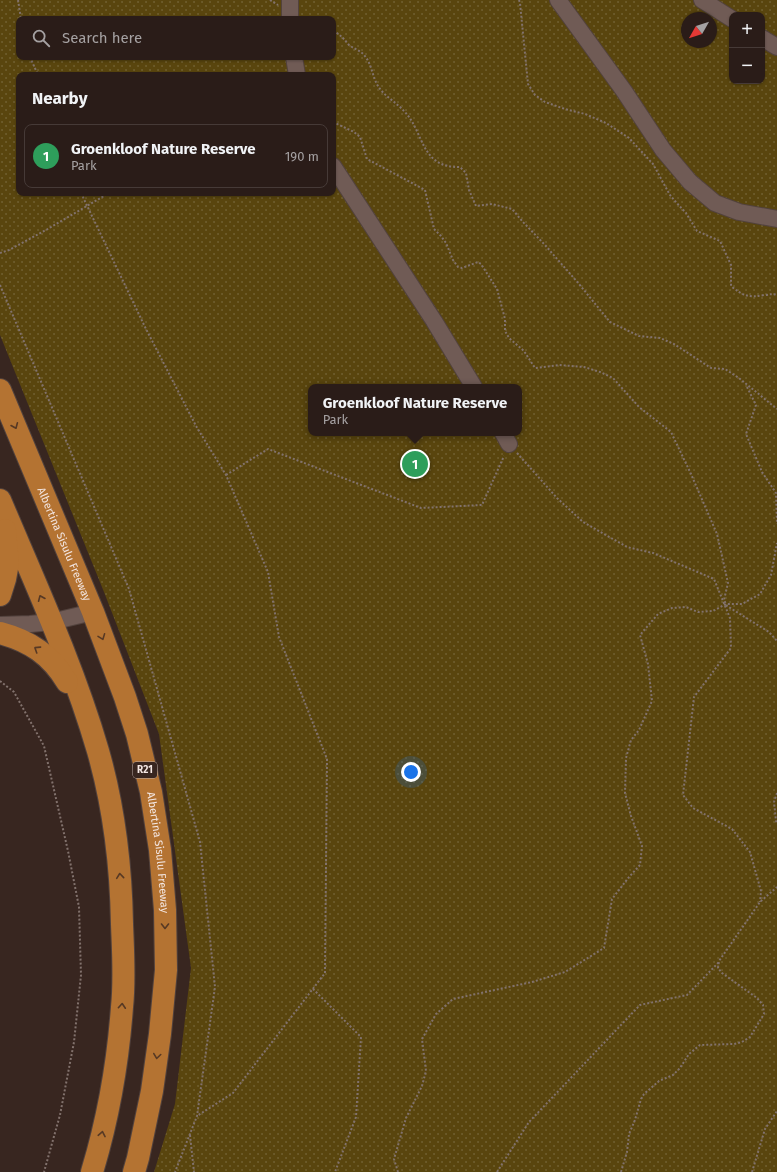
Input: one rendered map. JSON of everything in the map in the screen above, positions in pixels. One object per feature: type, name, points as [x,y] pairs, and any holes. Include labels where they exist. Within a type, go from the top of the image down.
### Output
[{"type":"highway","name":"Albertina Sisulu Freeway","points":[[0,390],[126,697],[139,741],[151,792],[160,850],[165,910],[166,970],[160,1034],[152,1091],[134,1172]]},
{"type":"highway","points":[[0,595],[8,563],[2,505]]},
{"type":"highway","points":[[2,505],[81,696],[98,753],[112,811],[122,892],[123,1006],[116,1065],[100,1144],[92,1172]]},
{"type":"highway","points":[[0,633],[28,643],[44,654],[54,664],[76,699],[98,753]]},
{"type":"street","points":[[290,0],[290,16]]},
{"type":"street","points":[[558,0],[624,91],[663,150],[690,182],[714,203],[739,212],[777,219]]},
{"type":"street","points":[[702,0],[729,17]]},
{"type":"street","points":[[765,40],[777,47]]},
{"type":"street","points":[[294,60],[296,72]]},
{"type":"street","points":[[336,171],[434,320],[472,384]]},
{"type":"street","points":[[0,625],[51,622],[92,612]]},
{"type":"path","points":[[18,0],[21,16]]},
{"type":"path","points":[[519,0],[528,84],[535,95],[545,102],[586,114],[606,123],[629,138],[652,164],[670,195],[686,213],[697,232],[720,241],[730,265],[731,286],[740,294],[753,297],[774,294],[777,295]]},
{"type":"path","points":[[336,32],[339,33],[351,46],[357,48],[365,56],[372,68],[378,86],[404,111],[417,130],[428,155],[438,163],[449,167],[460,167],[466,174],[469,190],[476,206],[492,204],[512,209],[579,284],[610,322],[639,336],[660,338],[674,344],[710,368],[726,369],[777,409]]},
{"type":"path","points":[[31,60],[37,72]]},
{"type":"path","points":[[336,123],[354,132],[360,137],[366,159],[425,190],[434,229],[446,243],[453,260],[458,267],[462,268],[478,262],[481,264],[497,289],[505,319],[504,331],[509,338],[524,351],[535,368],[560,365],[584,367],[613,378],[639,408],[671,432],[717,534],[728,583],[724,600],[725,605]]},
{"type":"path","points":[[82,196],[145,327],[196,426],[226,475],[268,572],[279,637],[327,759],[325,973],[233,1093],[197,1116],[175,1172]]},
{"type":"path","points":[[0,253],[9,250],[40,233],[104,196]]},
{"type":"path","points":[[747,386],[756,405],[746,434],[762,472],[776,493],[777,524]]},
{"type":"path","points":[[226,475],[268,449],[421,508],[482,505],[506,439],[557,498],[583,522],[628,547],[653,553],[714,579],[730,618],[731,648],[694,697],[683,795],[693,808],[732,829],[750,852],[761,891],[760,902]]},
{"type":"path","points":[[398,1172],[394,1159],[406,1118],[422,1086],[426,1071],[422,1039],[436,1014],[453,999],[526,984],[565,972],[604,948],[612,899],[640,865],[642,846],[631,816],[625,793],[626,758],[631,740],[639,730],[652,701],[648,664],[640,635],[658,614],[672,608],[686,607],[698,612],[713,611],[725,605],[742,604],[760,594],[771,575],[777,544]]},
{"type":"path","points":[[725,605],[769,632],[777,641]]},
{"type":"path","points":[[0,681],[14,692],[44,746],[79,907],[81,975],[74,1042],[60,1115],[44,1172]]},
{"type":"path","points":[[777,793],[774,802],[777,823]]},
{"type":"path","points":[[497,1172],[529,1122],[640,1004],[687,995],[719,961],[760,902],[777,887]]},
{"type":"path","points":[[621,1172],[627,1152],[628,1134],[635,1120],[644,1094],[659,1081],[673,1075],[680,1068],[689,1054],[700,1045],[734,1044],[742,1042],[750,1037],[764,1014],[763,1005],[757,998],[722,973],[718,968],[719,961]]},
{"type":"path","points":[[314,989],[362,1037],[356,1117],[335,1172]]},
{"type":"path","points":[[752,1172],[765,1129],[777,1111]]},
{"type":"path","points":[[190,1134],[194,1172]]},
{"type":"shaded area","points":[[0,0],[777,0],[777,1172],[154,1172],[175,1104],[191,968],[159,734],[104,592],[0,335]]},
{"type":"place","name":"Groenkloof Nature Reserve","points":[[415,464]]}]
